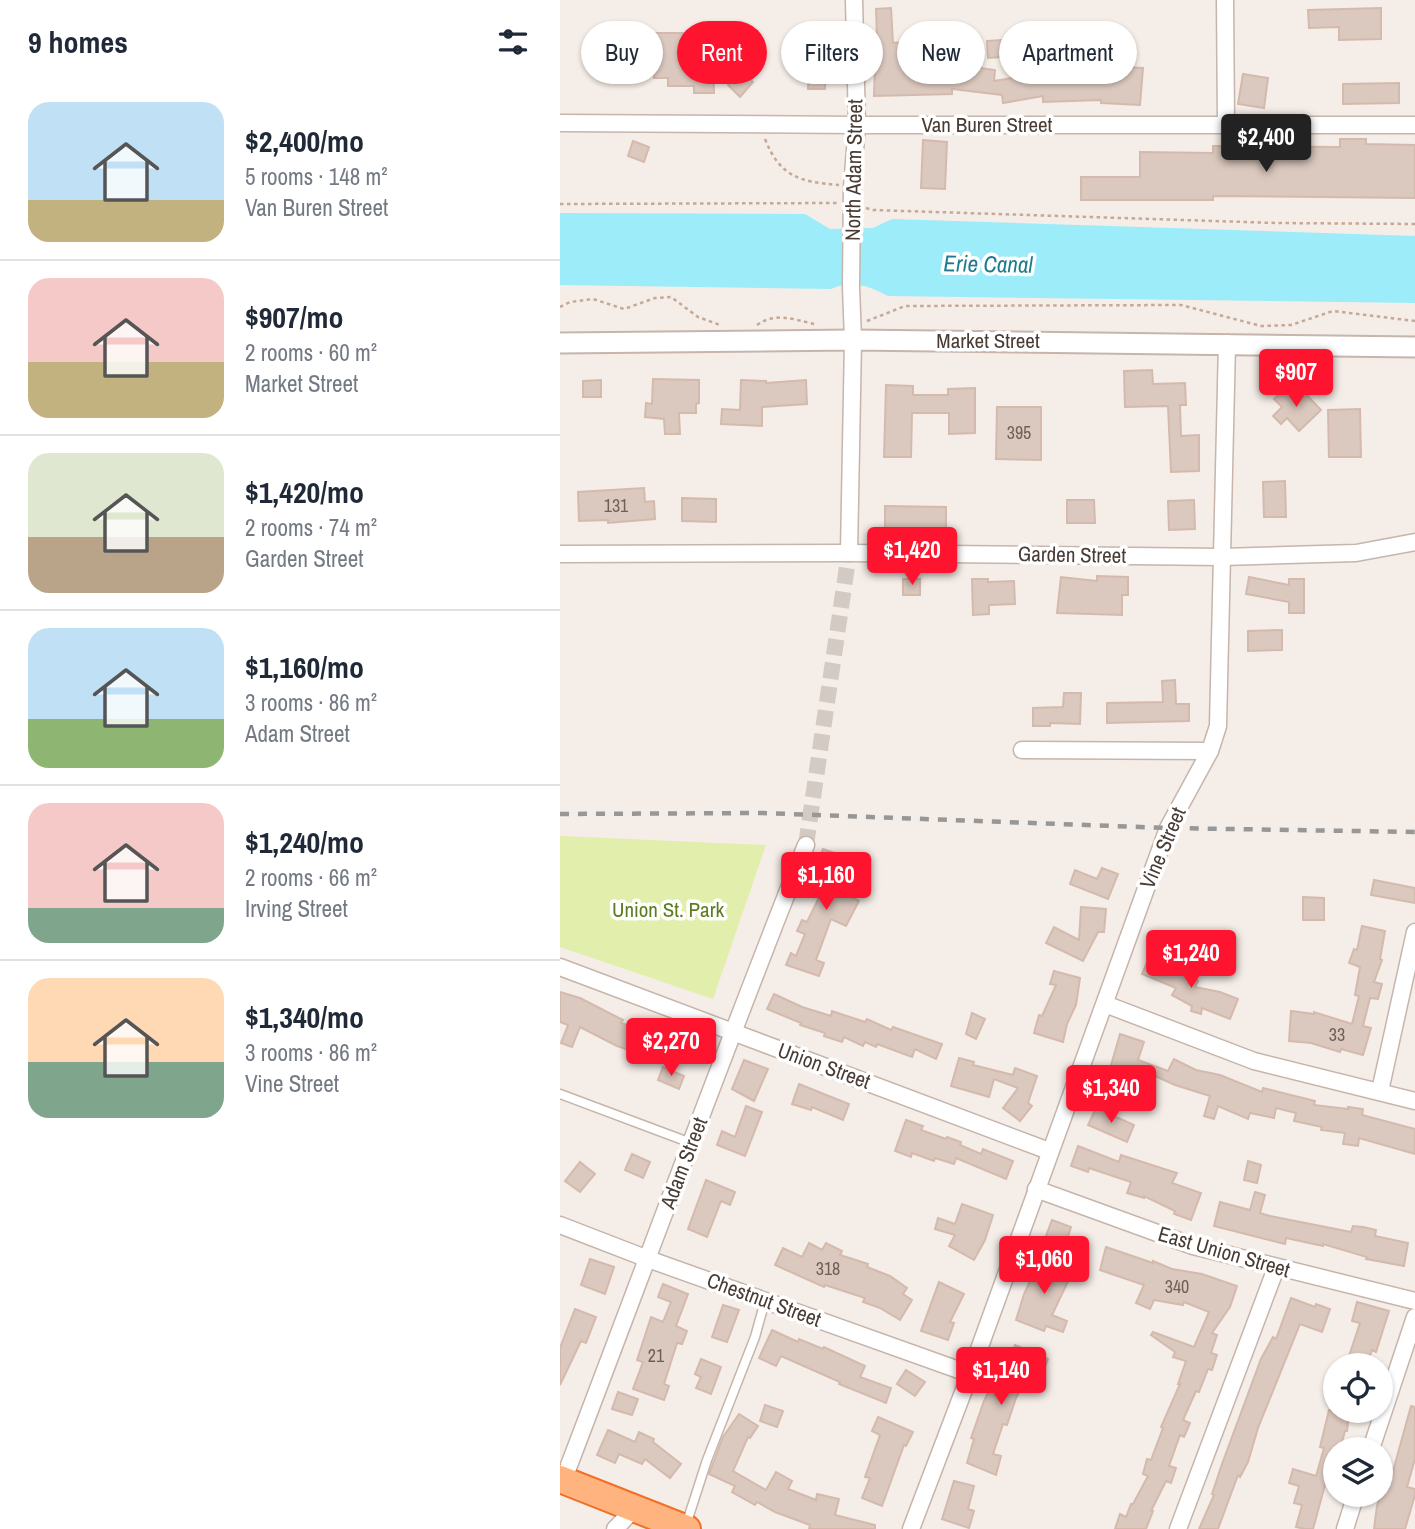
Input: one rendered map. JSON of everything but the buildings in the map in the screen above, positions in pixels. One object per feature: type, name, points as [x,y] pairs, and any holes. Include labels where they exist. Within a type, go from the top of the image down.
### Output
[{"type":"highway","points":[[562,1480],[686,1529]]},
{"type":"street","name":"North Adam Street","points":[[853,332],[850,287],[852,187],[857,125],[854,0]]},
{"type":"street","points":[[1225,0],[1226,124]]},
{"type":"street","name":"Van Buren Street","points":[[560,123],[1415,125]]},
{"type":"street","points":[[849,553],[853,332]]},
{"type":"street","name":"Market Street","points":[[560,343],[853,332],[1415,347]]},
{"type":"street","name":"Vine Street","points":[[911,1529],[970,1374],[1167,828],[1210,751],[1218,726],[1227,343]]},
{"type":"street","name":"Garden Street","points":[[560,554],[849,553],[1223,557],[1356,553],[1415,541]]},
{"type":"street","points":[[1022,750],[1210,751]]},
{"type":"street","name":"Adam Street","points":[[562,1480],[692,1144],[732,1032],[807,845]]},
{"type":"street","points":[[1380,1091],[1415,932]]},
{"type":"street","name":"Union Street","points":[[560,967],[1049,1151]]},
{"type":"street","points":[[1105,1004],[1254,1061],[1415,1101]]},
{"type":"street","name":"East Union Street","points":[[1036,1189],[1193,1246],[1415,1301]]},
{"type":"street","name":"Chestnut Street","points":[[560,1225],[970,1374]]},
{"type":"street","points":[[1178,1529],[1276,1268]]},
{"type":"street","points":[[1375,1437],[1415,1317]]},
{"type":"street","points":[[1345,1529],[1352,1507]]},
{"type":"street","points":[[615,1529],[634,1508]]},
{"type":"lane","points":[[560,1094],[692,1144]]},
{"type":"lane","points":[[686,1529],[712,1447],[755,1337],[765,1301]]},
{"type":"path","points":[[763,124],[765,141],[775,159],[791,176],[852,187]]},
{"type":"path","points":[[560,204],[853,211]]},
{"type":"path","points":[[873,210],[1415,225]]},
{"type":"path","points":[[560,307],[570,302],[593,299],[625,309],[655,298],[671,297],[698,317],[724,326]]},
{"type":"path","points":[[853,332],[866,321],[905,306],[1181,305],[1261,326],[1291,325],[1333,311],[1415,321]]},
{"type":"path","points":[[753,328],[767,317],[791,318],[818,325]]},
{"type":"green space","name":"Union St. Park","points":[[560,836],[766,845],[713,999],[560,947]]},
{"type":"water","name":"Erie Canal","points":[[560,213],[805,214],[830,229],[873,228],[892,219],[1415,236],[1415,303],[888,296],[853,284],[831,289],[560,285]]},
{"type":"tunnel","points":[[806,845],[849,553]]},
{"type":"railway","points":[[560,814],[762,813],[1168,828],[1415,832]]}]
